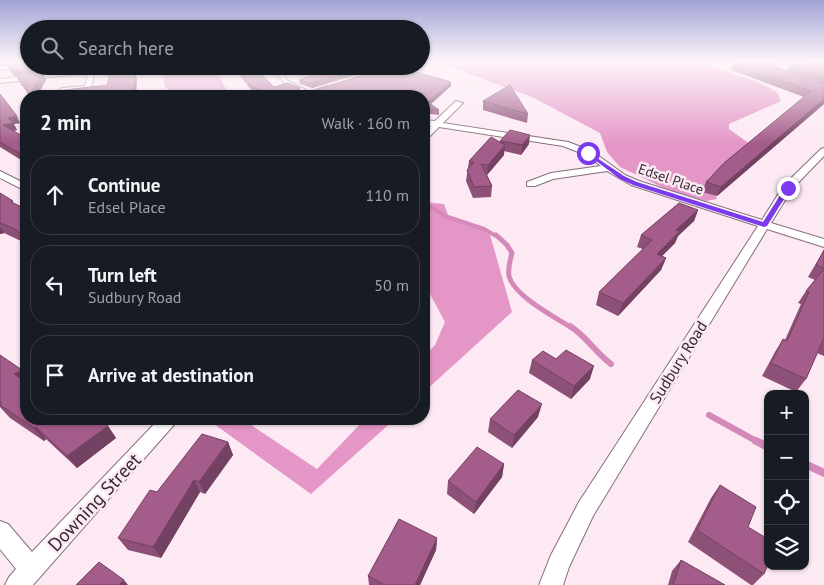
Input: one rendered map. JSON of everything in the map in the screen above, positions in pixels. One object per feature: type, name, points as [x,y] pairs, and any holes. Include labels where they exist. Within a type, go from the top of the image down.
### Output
[{"type":"street","points":[[430,131],[459,103]]},
{"type":"street","name":"Edsel Place","points":[[430,123],[565,144],[588,153],[622,177],[643,186],[824,243]]},
{"type":"street","name":"Sudbury Road","points":[[551,585],[559,563],[586,509],[764,224],[788,188],[823,154]]},
{"type":"street","points":[[531,184],[551,176],[608,168]]},
{"type":"street","points":[[0,174],[20,185]]},
{"type":"street","name":"Downing Street","points":[[24,577],[164,425]]},
{"type":"street","points":[[0,532],[24,577]]},
{"type":"shaded area","points":[[167,88],[225,88],[226,90],[168,90]]},
{"type":"shaded area","points":[[508,88],[770,88],[777,92],[781,101],[729,124],[729,129],[757,149],[726,163],[708,179],[717,199],[706,201],[668,190],[620,167],[607,152],[600,133],[532,97]]},
{"type":"shaded area","points":[[430,203],[444,204],[449,218],[489,231],[512,312],[430,387],[430,350],[435,345],[445,322],[430,294]]},
{"type":"shaded area","points":[[215,425],[251,425],[317,469],[359,425],[388,425],[311,494]]},
{"type":"building","points":[[79,88],[134,88],[134,90],[64,90]]},
{"type":"building","points":[[256,88],[299,88],[296,90],[260,90]]},
{"type":"building","points":[[321,88],[444,88],[430,100],[430,90],[315,90]]},
{"type":"building","points":[[504,88],[512,88],[528,114],[483,101]]},
{"type":"building","points":[[803,88],[824,88],[824,99],[721,187],[706,182],[724,163],[811,91]]},
{"type":"building","points":[[0,94],[17,116],[8,118],[13,123],[3,125],[20,135],[20,154],[0,142]]},
{"type":"building","points":[[430,103],[439,110],[430,109]]},
{"type":"building","points":[[510,130],[530,135],[522,145],[500,141]]},
{"type":"building","points":[[491,137],[505,145],[488,165],[481,164],[492,186],[474,187],[467,170],[474,162],[469,161]]},
{"type":"building","points":[[0,193],[20,206],[20,233],[0,223]]},
{"type":"building","points":[[679,203],[698,210],[676,230],[680,231],[657,254],[666,258],[623,303],[599,292],[652,240],[641,235]]},
{"type":"building","points":[[824,250],[824,268],[816,265]]},
{"type":"building","points":[[824,269],[824,340],[806,379],[771,363],[783,339],[787,341],[809,292],[806,291]]},
{"type":"building","points":[[566,350],[594,366],[574,386],[532,360],[543,351],[556,359]]},
{"type":"building","points":[[0,355],[20,369],[20,371],[14,374],[20,378],[20,419],[0,405],[2,403],[0,401]]},
{"type":"building","points":[[518,390],[542,404],[514,435],[490,419]]},
{"type":"building","points":[[30,425],[108,426],[67,456],[36,427],[34,428]]},
{"type":"building","points":[[202,434],[228,442],[199,482],[194,480],[153,547],[118,538],[150,490],[157,492]]},
{"type":"building","points":[[477,447],[504,464],[476,502],[448,481]]},
{"type":"building","points":[[720,485],[756,507],[748,527],[764,537],[764,570],[766,570],[764,574],[697,530]]},
{"type":"building","points":[[399,519],[437,538],[415,585],[385,585],[368,576]]},
{"type":"building","points":[[681,560],[725,585],[673,585]]},
{"type":"building","points":[[99,562],[124,580],[119,585],[76,585]]},
{"type":"waterway","points":[[430,207],[445,216],[484,229],[498,237]]},
{"type":"waterway","points":[[496,235],[507,245],[512,253],[509,267],[509,276],[512,284],[536,305],[572,328]]},
{"type":"waterway","points":[[570,326],[611,364]]},
{"type":"waterway","points":[[709,415],[758,442]]},
{"type":"waterway","points":[[758,442],[764,445]]},
{"type":"waterway","points":[[809,466],[824,473]]},
{"type":"route","points":[[588,153],[622,177],[635,183],[764,224],[788,188]]}]
